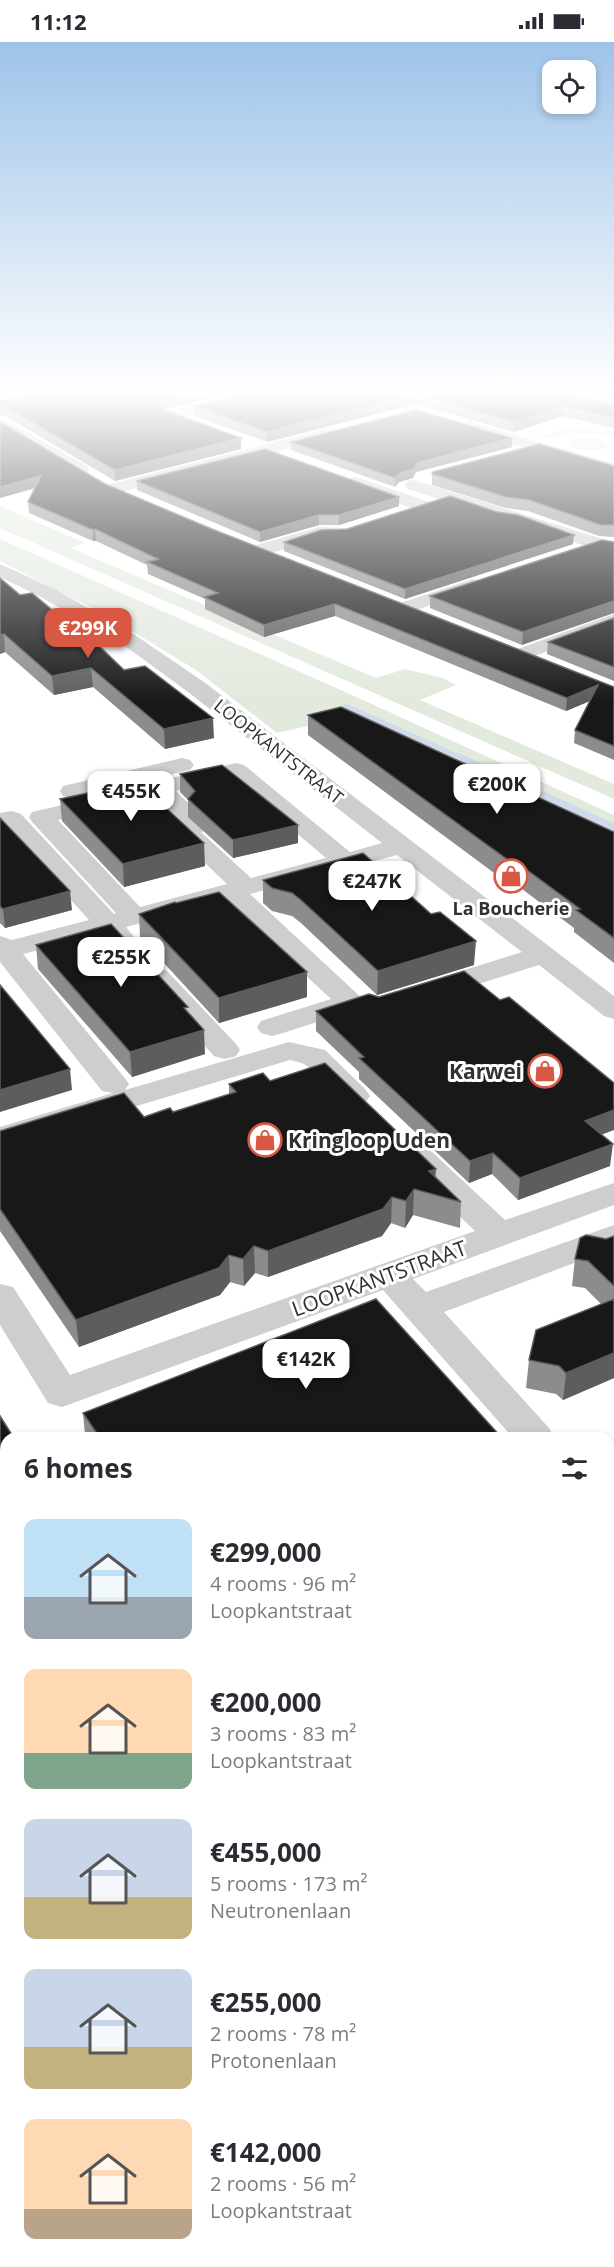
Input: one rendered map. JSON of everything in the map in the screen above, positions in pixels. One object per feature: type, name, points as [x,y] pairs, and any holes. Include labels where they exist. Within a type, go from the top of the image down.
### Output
[{"type":"street","points":[[126,495],[144,503]]},
{"type":"street","points":[[392,495],[423,506]]},
{"type":"street","points":[[441,495],[503,515],[521,517],[608,542]]},
{"type":"street","points":[[394,516],[450,498]]},
{"type":"street","points":[[259,550],[320,532],[340,532]]},
{"type":"street","points":[[239,542],[290,563]]},
{"type":"street","points":[[570,553],[608,542]]},
{"type":"street","name":"LOOPKANTSTRAAT","points":[[0,570],[48,593],[128,639],[270,744],[614,1010]]},
{"type":"street","points":[[404,608],[494,578]]},
{"type":"street","points":[[384,599],[436,620]]},
{"type":"street","points":[[522,654],[614,620]]},
{"type":"street","points":[[501,646],[543,662]]},
{"type":"street","points":[[0,808],[270,744]]},
{"type":"street","points":[[272,1027],[351,1002],[158,788],[236,770],[345,861]]},
{"type":"street","points":[[134,916],[40,817],[145,793],[246,887]]},
{"type":"street","points":[[0,821],[12,819],[225,1050]]},
{"type":"street","points":[[113,1084],[2,949],[107,924],[402,846]]},
{"type":"street","points":[[400,999],[543,955]]},
{"type":"street","name":"LOOPKANTSTRAAT","points":[[0,1137],[289,1051],[314,1057],[499,1234]]},
{"type":"street","name":"LOOPKANTSTRAAT","points":[[0,1296],[62,1393],[499,1234],[611,1199]]},
{"type":"street","points":[[419,1308],[614,1236]]},
{"type":"street","points":[[389,1274],[530,1432]]},
{"type":"shaded area","points":[[0,506],[85,543],[70,548],[376,678],[405,669],[443,678],[456,685],[420,700],[614,784],[614,799],[0,528]]},
{"type":"shaded area","points":[[0,539],[361,699],[614,815],[614,849],[326,722],[277,733],[196,670],[106,615],[0,561]]},
{"type":"building","points":[[32,495],[131,495],[614,687],[614,746],[575,730],[598,685],[567,698],[335,604],[264,625],[204,597],[218,593],[147,562],[158,559],[95,529],[28,502]]},
{"type":"building","points":[[170,495],[393,495],[399,497],[339,515],[319,515],[260,532]]},
{"type":"building","points":[[499,495],[614,495],[614,525],[601,525],[529,500]]},
{"type":"building","points":[[450,496],[497,512],[518,515],[574,535],[405,589],[284,542],[321,530],[347,529]]},
{"type":"building","points":[[602,540],[614,542],[614,601],[523,632],[430,596]]},
{"type":"building","points":[[0,578],[20,595],[32,593],[88,640],[96,643],[124,670],[145,666],[213,718],[164,729],[91,668],[52,676],[4,634],[0,635]]},
{"type":"building","points":[[614,618],[614,667],[548,642]]},
{"type":"building","points":[[341,707],[614,832],[614,938],[576,910],[580,909],[519,864],[515,865],[308,715]]},
{"type":"building","points":[[222,765],[298,825],[233,840],[188,799],[195,791],[180,774]]},
{"type":"building","points":[[138,782],[204,843],[123,864],[60,799]]},
{"type":"building","points":[[0,818],[70,891],[3,909],[0,906]]},
{"type":"building","points":[[363,853],[431,914],[440,912],[476,941],[378,971],[301,900],[292,893],[272,888],[263,880]]},
{"type":"building","points":[[219,892],[307,972],[219,998],[139,914],[175,902]]},
{"type":"building","points":[[111,924],[188,1007],[184,1008],[204,1030],[130,1052],[36,945]]},
{"type":"building","points":[[464,971],[500,1000],[509,997],[614,1083],[614,1110],[585,1121],[613,1144],[520,1178],[493,1153],[470,1161],[359,1058],[364,1057],[316,1011],[369,994],[379,997]]},
{"type":"building","points":[[0,985],[70,1069],[0,1090]]},
{"type":"building","points":[[325,1063],[436,1169],[429,1171],[461,1202],[414,1189],[406,1201],[392,1197],[383,1209],[268,1251],[254,1246],[243,1259],[229,1255],[219,1268],[76,1320],[0,1209],[0,1131],[124,1093],[144,1117],[170,1108],[173,1112],[236,1092],[229,1084],[263,1073],[270,1081]]},
{"type":"building","points":[[586,1235],[606,1239],[614,1236],[614,1286],[588,1261],[575,1259],[580,1238]]},
{"type":"building","points":[[376,1299],[497,1432],[96,1432],[83,1413]]},
{"type":"building","points":[[614,1299],[614,1353],[566,1373],[559,1366],[529,1360],[536,1330]]},
{"type":"building","points":[[0,1416],[10,1432],[0,1432]]},
{"type":"waterway","points":[[346,706],[464,759]]},
{"type":"waterway","points":[[461,758],[614,827]]},
{"type":"place","name":"La Boucherie","points":[[511,876]]},
{"type":"place","name":"Karwei","points":[[545,1071]]},
{"type":"place","name":"Kringloop Uden","points":[[265,1140]]}]
